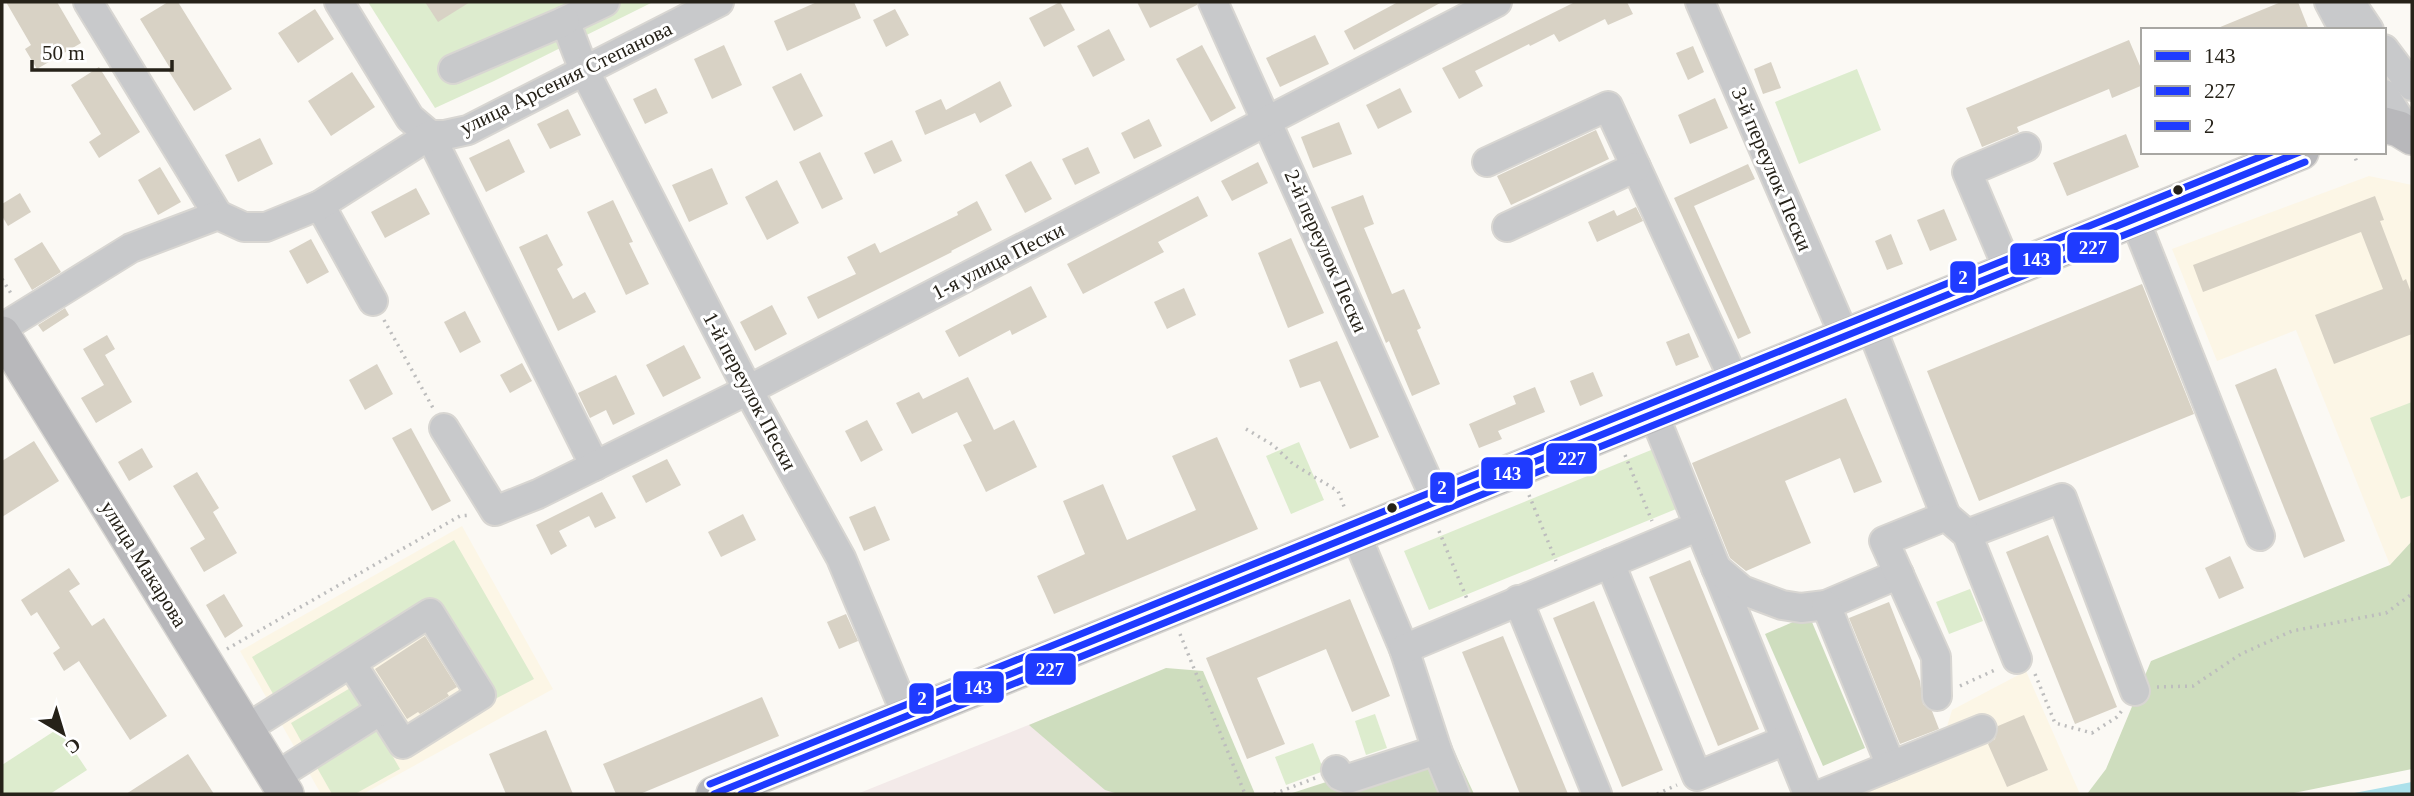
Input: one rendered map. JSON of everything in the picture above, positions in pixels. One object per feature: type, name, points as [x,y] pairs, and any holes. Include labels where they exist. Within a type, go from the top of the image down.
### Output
[{"type":"main road","points":[[714,794],[1356,535],[1438,517],[1654,415],[2296,154]]},
{"type":"main road","name":"улица Макарова","points":[[2,334],[280,786]]},
{"type":"street","points":[[2,328],[131,248],[218,215],[88,2]]},
{"type":"street","points":[[339,2],[410,118],[430,135],[594,466]]},
{"type":"street","points":[[453,69],[606,2]]},
{"type":"street","name":"улица Арсения Степанова","points":[[218,215],[244,227],[266,227],[320,205],[430,135],[468,130],[719,2]]},
{"type":"street","name":"2-й переулок Пески","points":[[1213,2],[1268,121],[1438,517]]},
{"type":"street","name":"1-я улица Пески","points":[[444,428],[495,511],[538,494],[748,390],[1497,2]]},
{"type":"street","name":"3-й переулок Пески","points":[[1700,2],[1858,332],[1956,525],[2017,659]]},
{"type":"street","points":[[2340,17],[2365,28]]},
{"type":"street","name":"1-й переулок Пески","points":[[565,21],[584,71],[748,390],[841,558],[907,716]]},
{"type":"street","points":[[2386,57],[2400,116]]},
{"type":"street","points":[[1487,162],[1608,106],[1735,382]]},
{"type":"street","points":[[2009,271],[1967,172],[2026,147]]},
{"type":"street","points":[[1507,227],[1636,167]]},
{"type":"street","points":[[320,205],[373,301]]},
{"type":"street","points":[[2135,220],[2260,536]]},
{"type":"street","points":[[1654,415],[1808,794]]},
{"type":"street","points":[[1937,696],[1936,657],[1885,541],[2062,498],[2135,691]]},
{"type":"street","points":[[1404,649],[1699,526]]},
{"type":"street","points":[[1356,535],[1404,649],[1437,750],[1455,794]]},
{"type":"street","points":[[1610,562],[1697,776],[1786,740]]},
{"type":"street","points":[[1716,568],[1742,590],[1782,605],[1801,608],[1826,605],[1899,574]]},
{"type":"street","points":[[1518,600],[1597,794]]},
{"type":"street","points":[[1826,605],[1891,766]]},
{"type":"street","points":[[246,729],[430,613],[481,695],[403,744],[351,663]]},
{"type":"street","points":[[280,786],[381,710]]},
{"type":"street","points":[[1822,794],[1982,729]]},
{"type":"street","points":[[1336,770],[1339,776],[1348,779],[1437,750]]},
{"type":"path","points":[[2354,154],[2358,165]]},
{"type":"path","points":[[373,301],[444,428]]},
{"type":"path","points":[[1246,429],[1273,445],[1293,464],[1338,491],[1356,535]]},
{"type":"path","points":[[1625,455],[1660,542]]},
{"type":"path","points":[[1529,495],[1564,581]]},
{"type":"path","points":[[204,662],[460,516]]},
{"type":"path","points":[[1438,517],[1475,618]]},
{"type":"path","points":[[1937,696],[2017,659],[2032,668],[2054,723],[2092,733],[2117,717],[2135,691],[2166,686],[2193,686],[2241,654],[2292,631],[2386,612],[2412,594]]},
{"type":"path","points":[[1170,610],[1245,794]]},
{"type":"path","points":[[1274,794],[1336,770]]},
{"type":"shaded area","points":[[2369,176],[2412,185],[2412,541],[2390,565],[2296,330],[2217,361],[2172,249]]},
{"type":"shaded area","points":[[462,526],[553,689],[363,794],[321,794],[240,651]]},
{"type":"shaded area","points":[[2026,671],[2080,794],[1809,794],[1945,733],[1952,710]]},
{"type":"shaded area","points":[[1153,675],[1206,794],[857,794]]},
{"type":"green space","points":[[368,2],[653,2],[435,108]]},
{"type":"green space","points":[[1857,69],[1881,130],[1799,164],[1775,102]]},
{"type":"green space","points":[[2412,402],[2412,495],[2401,499],[2370,418]]},
{"type":"green space","points":[[1299,442],[1324,500],[1291,514],[1266,456]]},
{"type":"green space","points":[[1656,448],[1681,507],[1429,610],[1404,551]]},
{"type":"green space","points":[[454,540],[534,679],[495,699],[429,602],[276,699],[252,657]]},
{"type":"green space","points":[[2412,541],[2412,769],[2289,794],[2087,794],[2106,769],[2151,661],[2390,565]]},
{"type":"green space","points":[[1970,589],[1983,621],[1949,634],[1936,602]]},
{"type":"green space","points":[[1809,615],[1865,748],[1823,766],[1765,634]]},
{"type":"green space","points":[[1166,668],[1203,671],[1255,794],[1118,794],[1105,790],[1029,725]]},
{"type":"green space","points":[[352,687],[366,712],[305,748],[291,723]]},
{"type":"green space","points":[[1375,714],[1387,748],[1366,755],[1355,721]]},
{"type":"green space","points":[[373,722],[400,769],[355,794],[332,794],[311,757]]},
{"type":"green space","points":[[59,728],[87,770],[50,794],[2,794],[2,765]]},
{"type":"green space","points":[[1450,742],[1474,794],[1289,794]]},
{"type":"green space","points":[[1313,743],[1324,771],[1286,785],[1275,757]]},
{"type":"water","points":[[2412,782],[2412,794],[2349,794]]},
{"type":"building","points":[[6,2],[57,2],[81,43],[37,69],[25,49],[31,45]]},
{"type":"building","points":[[168,2],[178,2],[232,89],[194,111],[140,19]]},
{"type":"building","points":[[425,2],[470,2],[438,22]]},
{"type":"building","points":[[817,2],[854,2],[861,18],[787,51],[774,21]]},
{"type":"building","points":[[1060,2],[1075,30],[1044,47],[1029,18]]},
{"type":"building","points":[[1137,2],[1197,2],[1197,5],[1150,28]]},
{"type":"building","points":[[1398,2],[1442,2],[1354,50],[1344,31]]},
{"type":"building","points":[[1575,2],[1627,2],[1633,14],[1608,25],[1605,19],[1559,42],[1554,34],[1530,46],[1529,44],[1475,71],[1483,86],[1459,99],[1442,68]]},
{"type":"building","points":[[2281,2],[2298,2],[2308,28],[2218,28]]},
{"type":"building","points":[[315,9],[334,39],[298,63],[278,33]]},
{"type":"building","points":[[895,9],[909,35],[886,47],[873,20]]},
{"type":"building","points":[[1109,29],[1125,60],[1093,77],[1077,46]]},
{"type":"building","points":[[1315,35],[1329,64],[1280,87],[1266,58]]},
{"type":"building","points":[[2129,40],[2141,68],[2141,86],[2112,98],[2109,89],[2017,127],[2019,132],[1982,147],[1966,108]]},
{"type":"building","points":[[724,45],[742,85],[712,99],[694,59]]},
{"type":"building","points":[[1202,45],[1236,108],[1211,122],[1176,59]]},
{"type":"building","points":[[1693,46],[1704,72],[1688,80],[1676,53]]},
{"type":"building","points":[[1771,62],[1781,88],[1763,94],[1754,69]]},
{"type":"building","points":[[99,67],[140,132],[99,158],[89,142],[101,134],[71,85]]},
{"type":"building","points":[[352,72],[375,107],[331,136],[308,101]]},
{"type":"building","points":[[801,73],[823,116],[794,131],[772,87]]},
{"type":"building","points":[[1000,81],[1012,106],[980,123],[975,113],[925,135],[915,111],[941,99],[946,110]]},
{"type":"building","points":[[656,88],[668,113],[645,124],[633,99]]},
{"type":"building","points":[[1400,88],[1412,112],[1378,129],[1366,105]]},
{"type":"building","points":[[1715,98],[1728,128],[1690,144],[1678,115]]},
{"type":"building","points":[[568,109],[581,135],[550,149],[537,124]]},
{"type":"building","points":[[1149,119],[1162,146],[1134,159],[1121,133]]},
{"type":"building","points":[[1339,122],[1352,154],[1313,168],[1301,137]]},
{"type":"building","points":[[1596,130],[1609,159],[1511,205],[1497,176]]},
{"type":"building","points":[[2126,134],[2139,167],[2067,196],[2053,163]]},
{"type":"building","points":[[260,138],[273,164],[238,182],[225,155]]},
{"type":"building","points":[[509,139],[525,172],[486,192],[469,158]]},
{"type":"building","points":[[892,140],[902,161],[874,174],[864,153]]},
{"type":"building","points":[[1088,147],[1100,173],[1075,185],[1062,159]]},
{"type":"building","points":[[820,152],[843,199],[822,209],[799,162]]},
{"type":"building","points":[[1031,161],[1052,199],[1025,213],[1005,175]]},
{"type":"building","points":[[1258,162],[1268,183],[1232,201],[1221,181]]},
{"type":"building","points":[[1748,164],[1755,179],[1694,206],[1751,333],[1738,339],[1674,198]]},
{"type":"building","points":[[160,167],[181,202],[158,215],[138,180]]},
{"type":"building","points":[[712,168],[728,204],[689,222],[672,185]]},
{"type":"building","points":[[777,180],[799,223],[767,240],[745,197]]},
{"type":"building","points":[[416,188],[430,214],[385,238],[371,212]]},
{"type":"building","points":[[20,193],[31,212],[8,226],[2,216],[2,204]]},
{"type":"building","points":[[1363,195],[1374,224],[1364,228],[1392,294],[1404,289],[1421,328],[1417,330],[1440,384],[1412,396],[1389,341],[1386,343],[1331,207]]},
{"type":"building","points":[[1198,196],[1208,216],[1158,242],[1164,252],[1083,294],[1067,264]]},
{"type":"building","points":[[2375,196],[2384,220],[2380,221],[2403,281],[2406,279],[2412,295],[2412,334],[2334,364],[2315,315],[2383,289],[2361,232],[2203,292],[2193,265]]},
{"type":"building","points":[[613,200],[633,242],[629,243],[649,284],[626,295],[587,212]]},
{"type":"building","points":[[977,201],[992,230],[818,319],[807,297],[856,274],[847,257],[875,243],[880,253],[958,215],[957,212]]},
{"type":"building","points":[[1636,207],[1643,221],[1597,242],[1588,222],[1614,210],[1617,216]]},
{"type":"building","points":[[1944,209],[1957,240],[1930,251],[1917,220]]},
{"type":"building","points":[[547,234],[563,265],[557,269],[573,299],[585,292],[596,312],[558,331],[519,247]]},
{"type":"building","points":[[1891,234],[1903,264],[1887,270],[1875,241]]},
{"type":"building","points":[[1291,238],[1324,313],[1288,328],[1258,253]]},
{"type":"building","points":[[311,239],[329,272],[307,284],[289,251]]},
{"type":"building","points":[[42,242],[61,272],[32,290],[14,259]]},
{"type":"building","points":[[2142,284],[2194,414],[1979,501],[1927,371]]},
{"type":"building","points":[[1031,286],[1047,317],[1012,335],[1010,330],[959,357],[945,331]]},
{"type":"building","points":[[1184,288],[1196,315],[1167,329],[1154,302]]},
{"type":"building","points":[[772,305],[787,334],[755,351],[740,322]]},
{"type":"building","points":[[65,308],[69,315],[43,332],[38,325]]},
{"type":"building","points":[[465,311],[481,342],[460,353],[444,322]]},
{"type":"building","points":[[1689,333],[1699,357],[1676,366],[1666,342]]},
{"type":"building","points":[[107,335],[115,349],[105,355],[132,402],[96,423],[81,398],[104,385],[83,349]]},
{"type":"building","points":[[1337,341],[1379,437],[1350,449],[1320,381],[1300,388],[1289,360]]},
{"type":"building","points":[[684,345],[701,378],[663,397],[646,365]]},
{"type":"building","points":[[522,363],[532,381],[510,393],[500,375]]},
{"type":"building","points":[[377,364],[393,394],[365,410],[349,380]]},
{"type":"building","points":[[2276,368],[2345,541],[2304,558],[2235,385]]},
{"type":"building","points":[[1593,372],[1603,396],[1580,406],[1570,381]]},
{"type":"building","points":[[616,375],[635,414],[613,425],[606,410],[590,418],[578,393]]},
{"type":"building","points":[[968,377],[994,430],[1014,420],[1037,467],[986,492],[963,445],[972,441],[957,412],[912,434],[896,403],[919,392],[923,399]]},
{"type":"building","points":[[1535,387],[1545,412],[1498,431],[1502,439],[1479,448],[1469,424],[1516,404],[1513,396]]},
{"type":"building","points":[[1846,398],[1882,482],[1854,493],[1840,458],[1785,481],[1811,543],[1746,571],[1730,558],[1692,463]]},
{"type":"building","points":[[867,420],[883,450],[861,462],[845,431]]},
{"type":"building","points":[[411,428],[451,501],[432,511],[392,438]]},
{"type":"building","points":[[1217,437],[1258,529],[1054,614],[1037,576],[1085,554],[1063,501],[1103,484],[1127,540],[1196,510],[1172,456]]},
{"type":"building","points":[[34,441],[59,481],[2,517],[2,461]]},
{"type":"building","points":[[142,448],[153,467],[129,481],[118,462]]},
{"type":"building","points":[[667,459],[681,485],[646,503],[632,476]]},
{"type":"building","points":[[197,472],[219,508],[213,512],[237,553],[204,572],[190,548],[205,539],[173,486]]},
{"type":"building","points":[[602,492],[616,518],[595,528],[589,516],[559,531],[567,546],[551,555],[536,525]]},
{"type":"building","points":[[875,506],[890,540],[864,551],[849,517]]},
{"type":"building","points":[[743,514],[756,540],[721,557],[708,532]]},
{"type":"building","points":[[2048,535],[2117,707],[2075,724],[2006,552]]},
{"type":"building","points":[[2230,556],[2244,588],[2219,599],[2205,568]]},
{"type":"building","points":[[1690,560],[1759,729],[1718,746],[1649,577]]},
{"type":"building","points":[[69,568],[80,584],[69,591],[92,626],[104,618],[167,716],[130,740],[79,661],[64,671],[53,653],[60,648],[37,612],[31,616],[21,600]]},
{"type":"building","points":[[224,594],[243,626],[225,638],[206,605]]},
{"type":"building","points":[[1350,599],[1390,696],[1352,712],[1326,649],[1257,678],[1285,744],[1247,759],[1206,658]]},
{"type":"building","points":[[1594,601],[1663,770],[1622,787],[1553,618]]},
{"type":"building","points":[[1889,602],[1920,681],[1923,704],[1932,711],[1939,729],[1900,744],[1849,618]]},
{"type":"building","points":[[846,614],[858,641],[839,649],[827,622]]},
{"type":"building","points":[[425,636],[457,687],[447,693],[449,696],[407,719],[375,669]]},
{"type":"building","points":[[1503,636],[1568,794],[1520,794],[1462,652]]},
{"type":"building","points":[[762,697],[779,736],[640,794],[616,794],[603,764]]},
{"type":"building","points":[[2024,715],[2048,770],[2007,787],[1988,744],[1995,739],[1998,726]]},
{"type":"building","points":[[546,730],[573,794],[506,794],[489,754]]},
{"type":"building","points":[[188,754],[214,794],[126,794]]},
{"type":"transit line","name":"2","points":[[710,784],[2267,154]]},
{"type":"transit line","name":"143","points":[[714,794],[2295,154]]},
{"type":"transit line","name":"227","points":[[741,794],[2305,162]]}]
